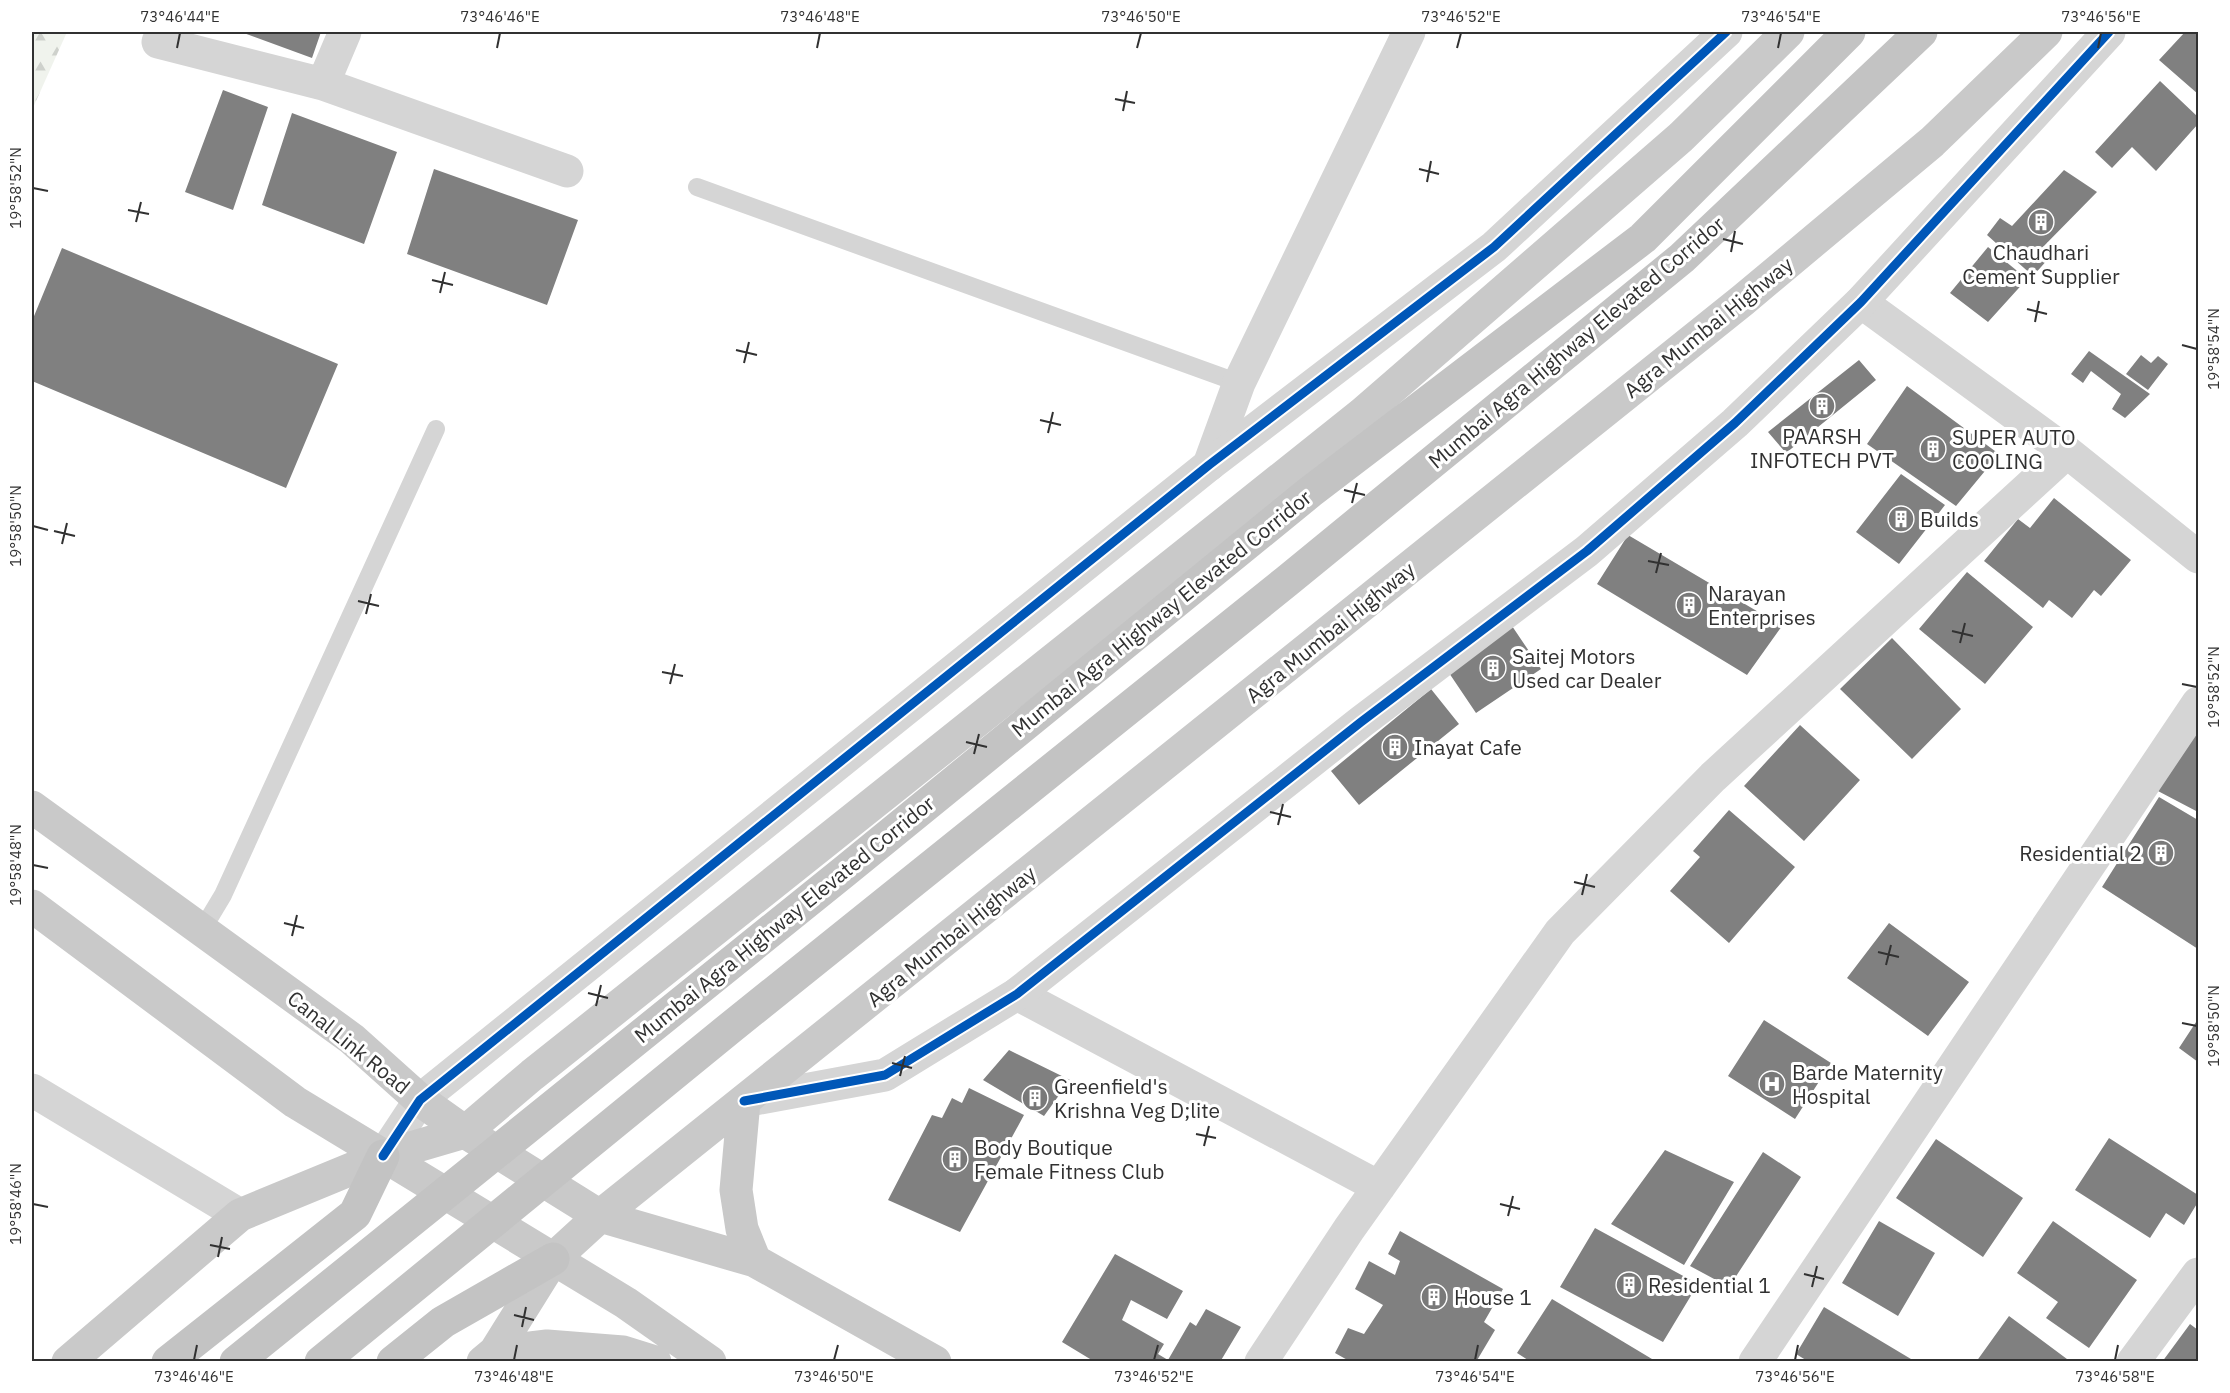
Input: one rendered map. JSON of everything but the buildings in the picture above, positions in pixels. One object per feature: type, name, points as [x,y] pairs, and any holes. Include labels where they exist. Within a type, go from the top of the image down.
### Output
[{"type":"highway","name":"Mumbai Agra Highway Elevated Corridor","points":[[236,1362],[845,871],[1310,492],[1643,238],[1849,32]]},
{"type":"highway","name":"Mumbai Agra Highway Elevated Corridor","points":[[321,1362],[721,1036],[1287,581],[1682,258],[1921,32]]},
{"type":"highway","points":[[168,1362],[355,1214],[383,1156]]},
{"type":"highway","points":[[393,1362],[443,1322],[553,1260]]},
{"type":"main road","points":[[68,1362],[240,1215],[383,1156],[465,1132],[531,1075],[1362,414],[1681,136],[1788,32]]},
{"type":"main road","name":"Agra Mumbai Highway","points":[[489,1357],[553,1260],[600,1216],[1743,300],[1932,142],[2046,32]]},
{"type":"main road","name":"Canal Link Road","points":[[32,807],[352,1039],[420,1100],[465,1132],[600,1216],[755,1261],[935,1362]]},
{"type":"main road","points":[[32,906],[295,1102],[626,1303],[710,1362]]},
{"type":"main road","points":[[744,1101],[736,1190],[742,1230],[755,1261]]},
{"type":"main road","points":[[489,1357],[547,1346],[623,1353],[655,1362]]},
{"type":"street","points":[[323,84],[345,32]]},
{"type":"street","points":[[1209,465],[1239,383],[1409,32]]},
{"type":"street","points":[[383,1156],[420,1100],[1209,465],[1494,247],[1726,32]]},
{"type":"street","points":[[744,1101],[885,1075],[1017,994],[1361,722],[1587,551],[1734,423],[1862,302],[2109,32]]},
{"type":"street","points":[[158,42],[323,84],[567,171]]},
{"type":"street","points":[[1862,302],[2067,452],[2199,557]]},
{"type":"street","points":[[1261,1362],[1349,1229],[1560,932],[1713,777],[2067,452]]},
{"type":"street","points":[[1755,1362],[2199,703]]},
{"type":"street","points":[[1017,994],[1379,1187]]},
{"type":"street","points":[[32,1090],[240,1215]]},
{"type":"street","points":[[2133,1362],[2199,1275]]},
{"type":"lane","points":[[697,187],[1239,383]]},
{"type":"lane","points":[[202,930],[223,895],[435,429]]},
{"type":"green space","points":[[32,32],[67,32],[32,110]]},
{"type":"cycle path","points":[[383,1156],[420,1100],[1209,465],[1494,247],[1726,32]]},
{"type":"cycle path","points":[[744,1101],[885,1075],[1017,994],[1361,722],[1587,551],[1735,423],[1861,302],[2109,32]]},
{"type":"place","name":"Chaudhari Cement Supplier","points":[[2041,222]]},
{"type":"place","name":"PAARSH INFOTECH PVT","points":[[1822,406]]},
{"type":"place","name":"SUPER AUTO COOLING","points":[[1933,449]]},
{"type":"place","name":"Builds","points":[[1901,519]]},
{"type":"place","name":"Narayan Enterprises","points":[[1689,605]]},
{"type":"place","name":"Saitej Motors Used car Dealer","points":[[1493,668]]},
{"type":"place","name":"Inayat Cafe","points":[[1395,747]]},
{"type":"place","name":"Residential 2","points":[[2161,853]]},
{"type":"place","name":"Barde Maternity Hospital","points":[[1772,1084]]},
{"type":"place","name":"Greenfield's Krishna Veg D;lite","points":[[1035,1098]]},
{"type":"place","name":"Body Boutique Female Fitness Club","points":[[955,1159]]},
{"type":"place","name":"Residential 1","points":[[1629,1285]]},
{"type":"place","name":"House 1","points":[[1434,1297]]}]
